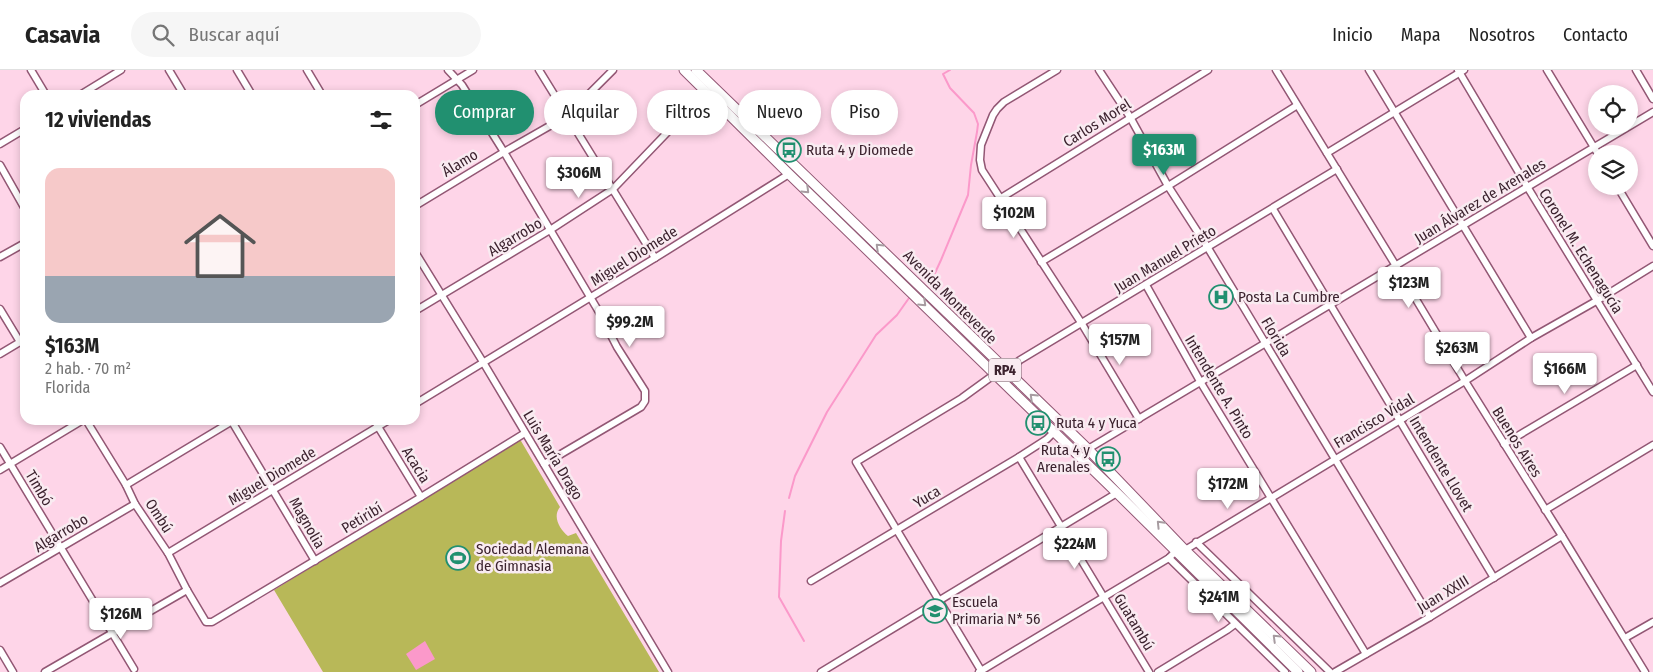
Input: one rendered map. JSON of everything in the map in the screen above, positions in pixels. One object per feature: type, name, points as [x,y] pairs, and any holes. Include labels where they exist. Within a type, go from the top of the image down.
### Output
[{"type":"main road","name":"Avenida Monteverde","points":[[684,70],[706,90]]},
{"type":"main road","name":"Avenida Monteverde","points":[[696,70],[1088,450],[1185,550],[1311,672]]},
{"type":"main road","name":"Avenida Monteverde","points":[[728,112],[1117,493],[1172,555],[1254,628],[1298,672]]},
{"type":"main road","points":[[1254,628],[1257,638],[1289,672]]},
{"type":"street","points":[[31,70],[43,90]]},
{"type":"street","points":[[88,90],[121,70]]},
{"type":"street","points":[[170,70],[181,90]]},
{"type":"street","points":[[236,70],[249,90]]},
{"type":"street","points":[[307,70],[319,90]]},
{"type":"street","points":[[448,70],[457,80],[504,152],[617,347],[645,391],[645,401],[641,407],[544,464]]},
{"type":"street","points":[[420,102],[473,70]]},
{"type":"street","points":[[539,70],[551,90]]},
{"type":"street","name":"Álamo","points":[[593,90],[613,70]]},
{"type":"street","points":[[1057,70],[999,106],[992,115],[982,145],[980,160],[982,170],[1082,324],[1139,419]]},
{"type":"street","name":"Florida","points":[[1099,70],[1130,117],[1168,186],[1208,248],[1430,617]]},
{"type":"street","name":"Carlos Morel","points":[[1000,198],[1208,70]]},
{"type":"street","name":"Buenos Aires","points":[[1276,70],[1296,106],[1396,266],[1464,382],[1562,536],[1645,672]]},
{"type":"street","points":[[1369,70],[1531,338]]},
{"type":"street","points":[[1547,70],[1592,145]]},
{"type":"street","points":[[1636,70],[1653,99]]},
{"type":"street","points":[[1327,153],[1461,71]]},
{"type":"street","name":"Coronel M. Echenagucía","points":[[1461,71],[1528,188],[1653,392]]},
{"type":"street","points":[[1041,262],[1296,106]]},
{"type":"street","name":"Juan Álvarez de Arenales","points":[[1605,145],[1653,112]]},
{"type":"street","name":"Álamo","points":[[420,203],[544,129]]},
{"type":"street","points":[[0,144],[20,132]]},
{"type":"street","points":[[579,135],[655,258]]},
{"type":"street","name":"Algarrobo","points":[[420,309],[613,190],[665,135]]},
{"type":"street","name":"Juan Álvarez de Arenales","points":[[1088,450],[1528,188],[1588,155]]},
{"type":"street","points":[[0,165],[20,200]]},
{"type":"street","name":"Juan Manuel Prieto","points":[[1006,371],[1020,360],[1146,286],[1337,169]]},
{"type":"street","name":"Miguel Diomede","points":[[420,401],[789,174]]},
{"type":"street","points":[[1622,195],[1653,246]]},
{"type":"street","name":"Intendente Llovet","points":[[1273,209],[1494,578]]},
{"type":"street","points":[[0,257],[20,246]]},
{"type":"street","name":"Luis María Drago","points":[[420,260],[668,672]]},
{"type":"street","name":"Francisco Vidal","points":[[1185,550],[1464,382],[1531,338],[1653,266]]},
{"type":"street","name":"Intendente A. Pinto","points":[[1146,286],[1201,382],[1366,654]]},
{"type":"street","points":[[0,308],[20,337]]},
{"type":"street","points":[[0,354],[20,341]]},
{"type":"street","points":[[1504,444],[1636,365]]},
{"type":"street","points":[[996,374],[962,398],[856,462],[940,601],[980,672],[1105,598],[1172,555],[1235,624],[1285,672]]},
{"type":"street","points":[[0,470],[76,425]]},
{"type":"street","name":"Ombú","points":[[87,425],[126,485],[135,504],[168,553],[204,619],[206,622],[212,622]]},
{"type":"street","points":[[126,485],[225,425]]},
{"type":"street","name":"Magnolia","points":[[234,425],[315,561]]},
{"type":"street","name":"Miguel Diomede","points":[[168,553],[381,425]]},
{"type":"street","name":"Acacia","points":[[378,427],[421,497]]},
{"type":"street","name":"Yuca","points":[[811,581],[1019,457],[1054,432]]},
{"type":"street","name":"Petiribí","points":[[212,622],[525,433]]},
{"type":"street","points":[[1545,510],[1653,445]]},
{"type":"street","name":"Timbó","points":[[0,447],[134,670]]},
{"type":"street","name":"Guatambú","points":[[1019,457],[1149,672]]},
{"type":"street","points":[[821,672],[1117,493]]},
{"type":"street","name":"Algarrobo","points":[[0,583],[135,504]]},
{"type":"street","name":"Juan XXIII","points":[[1335,672],[1430,617],[1562,536]]},
{"type":"street","points":[[1196,542],[1330,672]]},
{"type":"street","points":[[45,672],[187,590]]},
{"type":"street","points":[[1625,638],[1653,622]]},
{"type":"street","points":[[1158,672],[1235,624]]},
{"type":"street","points":[[0,650],[13,672]]},
{"type":"shaded area","name":"Sociedad Alemana de Gimnasia","points":[[517,441],[521,441],[560,507],[557,519],[562,530],[568,536],[576,533],[659,672],[323,672],[274,590]]},
{"type":"shaded area","points":[[425,641],[435,659],[416,670],[406,654]]},
{"type":"waterway","points":[[927,278],[935,273],[968,195],[978,124],[974,113],[950,88],[943,74],[950,70]]},
{"type":"waterway","points":[[789,498],[795,476],[827,412],[876,335],[897,315],[909,298]]},
{"type":"waterway","points":[[785,511],[781,541],[779,597],[804,641]]},
{"type":"place","name":"Ruta 4 y Diomede","points":[[789,150]]},
{"type":"place","name":"Posta La Cumbre","points":[[1221,297]]},
{"type":"place","name":"Ruta 4 y Yuca","points":[[1038,423]]},
{"type":"place","name":"Ruta 4 y Arenales","points":[[1108,459]]},
{"type":"place","name":"Sociedad Alemana de Gimnasia","points":[[458,558]]},
{"type":"place","name":"Escuela Primaria N* 56","points":[[935,611]]}]
